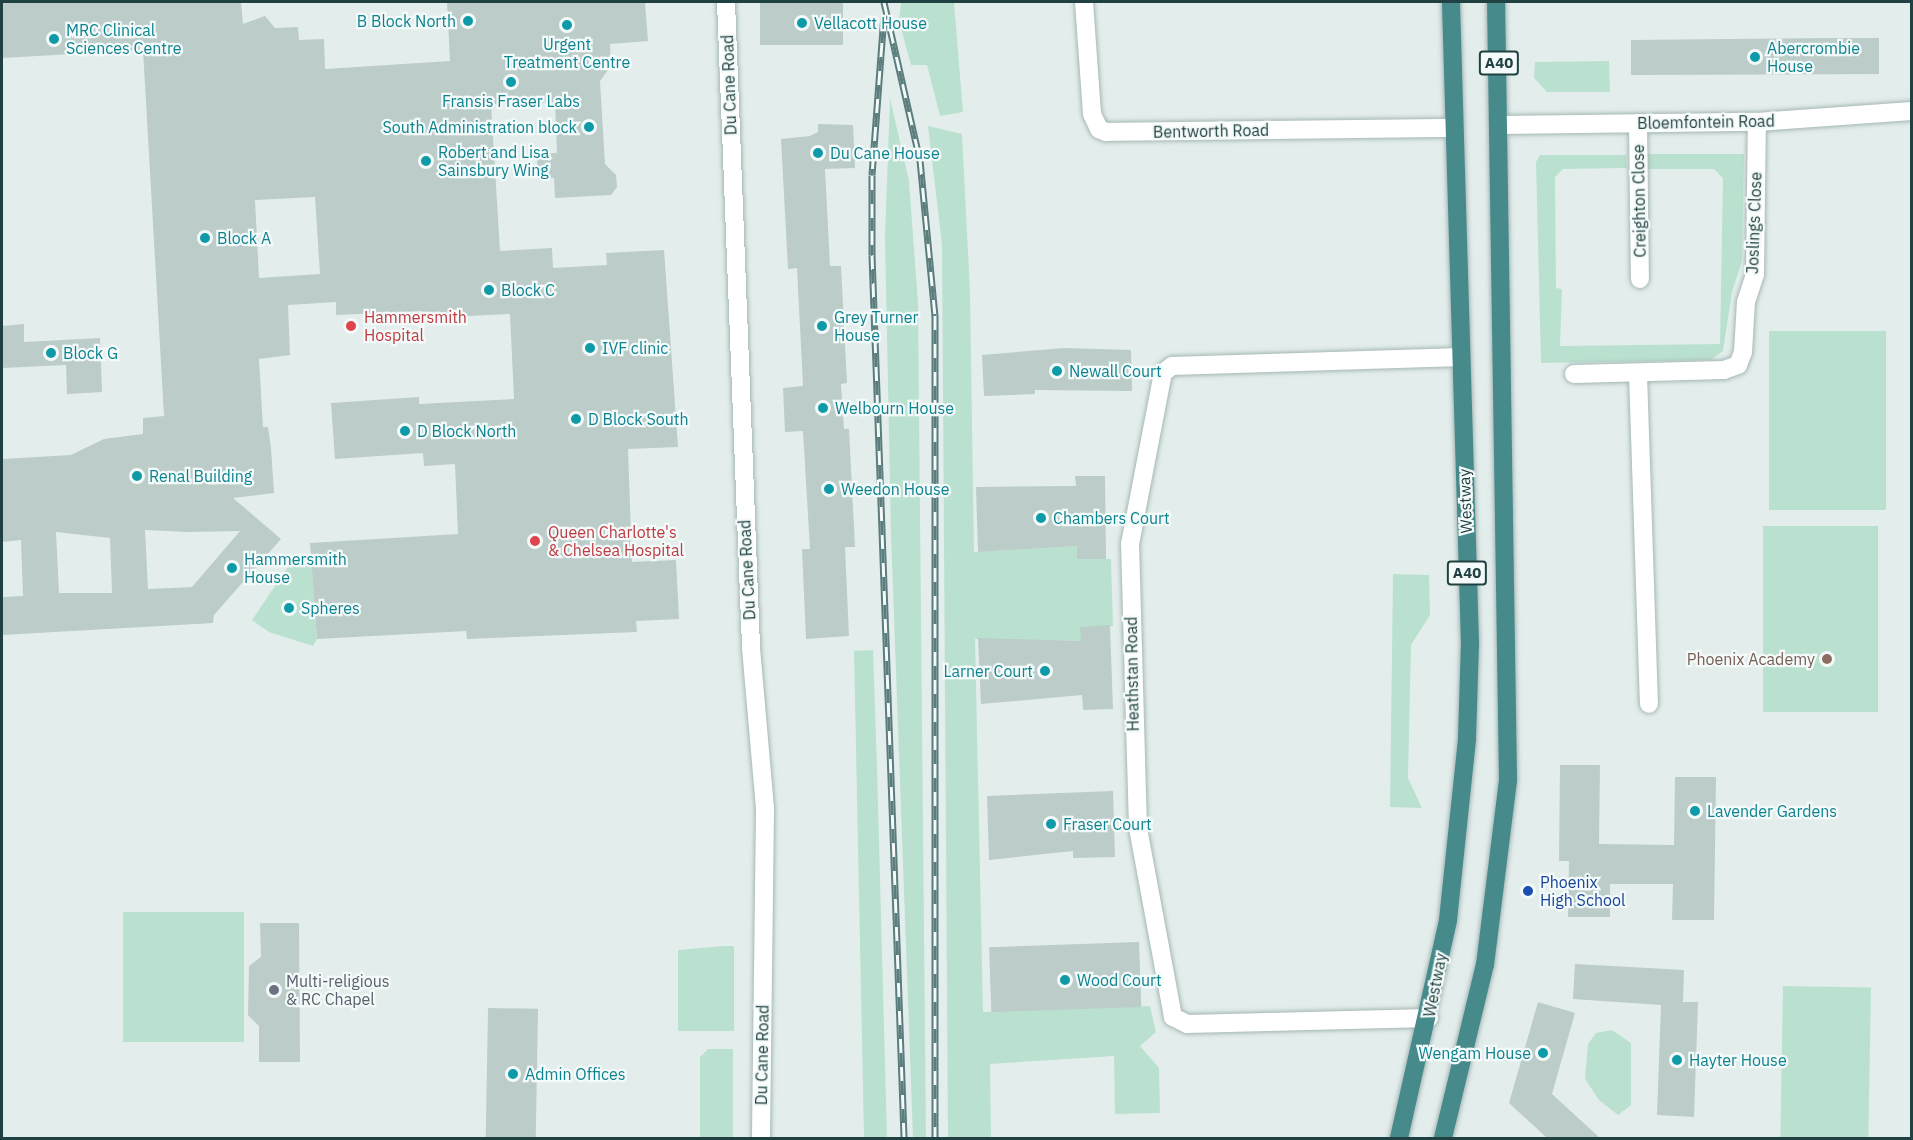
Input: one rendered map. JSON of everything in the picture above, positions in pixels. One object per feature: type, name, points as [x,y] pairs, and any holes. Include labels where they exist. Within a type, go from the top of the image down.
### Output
[{"type":"highway","name":"Westway","points":[[1399,1138],[1429,1018],[1459,842],[1467,738],[1470,644],[1451,2]]},
{"type":"highway","name":"A40","points":[[1443,1138],[1485,965],[1508,780],[1501,125],[1496,2]]},
{"type":"street","name":"Du Cane Road","points":[[726,2],[750,636],[765,810],[761,1138]]},
{"type":"street","name":"Bentworth Road","points":[[1084,2],[1092,114],[1099,129],[1106,132],[1454,128]]},
{"type":"street","name":"Bloemfontein Road","points":[[1501,125],[1756,122],[1911,111]]},
{"type":"street","name":"Joslings Close","points":[[1574,374],[1724,370],[1738,365],[1743,352],[1746,302],[1755,275],[1756,122]]},
{"type":"street","name":"Creighton Close","points":[[1638,123],[1640,279]]},
{"type":"street","name":"Heathstan Road","points":[[1429,1018],[1187,1024],[1173,1017],[1138,829],[1130,544],[1163,372],[1172,366],[1461,357]]},
{"type":"street","points":[[1638,374],[1649,704]]},
{"type":"green space","points":[[901,2],[954,2],[963,112],[940,116],[927,65],[911,65],[899,21]]},
{"type":"green space","points":[[1609,61],[1610,92],[1547,92],[1534,78],[1535,62]]},
{"type":"green space","points":[[890,98],[909,181],[918,303],[926,1138],[913,1138],[891,535],[885,236]]},
{"type":"green space","points":[[928,126],[962,134],[970,292],[974,552],[1077,546],[1077,559],[1111,559],[1113,626],[1081,627],[1081,641],[975,639],[983,1012],[1150,1006],[1156,1032],[1140,1046],[1159,1068],[1160,1113],[1115,1114],[1114,1056],[990,1064],[991,1138],[948,1138],[942,245]]},
{"type":"green space","points":[[1648,154],[1744,154],[1742,261],[1732,292],[1723,351],[1711,360],[1541,363],[1536,162],[1540,155],[1626,155],[1627,168],[1563,169],[1555,177],[1556,288],[1562,289],[1560,346],[1720,344],[1723,178],[1714,169],[1648,169]]},
{"type":"green space","points":[[1769,331],[1886,331],[1886,510],[1769,510]]},
{"type":"green space","points":[[1763,526],[1878,526],[1878,712],[1763,712]]},
{"type":"green space","points":[[311,556],[317,639],[313,646],[269,632],[252,620],[294,558]]},
{"type":"green space","points":[[1393,574],[1429,575],[1430,615],[1411,645],[1408,778],[1422,808],[1390,807]]},
{"type":"green space","points":[[873,650],[887,1138],[864,1138],[854,651]]},
{"type":"green space","points":[[123,912],[244,912],[244,1042],[123,1042]]},
{"type":"green space","points":[[734,946],[734,1031],[678,1031],[678,950]]},
{"type":"green space","points":[[1783,986],[1871,988],[1868,1138],[1780,1138]]},
{"type":"green space","points":[[1612,1030],[1631,1043],[1631,1105],[1618,1115],[1599,1100],[1585,1079],[1588,1044],[1596,1033]]},
{"type":"green space","points":[[708,1049],[733,1049],[733,1138],[700,1138],[700,1057]]},
{"type":"building","points":[[2,2],[241,2],[243,24],[265,16],[275,28],[298,27],[299,40],[324,39],[325,69],[450,61],[447,2],[645,2],[648,41],[610,44],[611,66],[600,81],[605,164],[616,175],[617,187],[611,195],[555,198],[554,178],[538,179],[537,154],[557,153],[555,102],[491,104],[500,251],[552,248],[553,268],[607,265],[606,253],[664,250],[678,447],[628,449],[632,562],[676,560],[679,619],[636,621],[637,632],[467,639],[466,631],[317,639],[310,543],[458,534],[455,464],[424,466],[423,453],[335,459],[331,403],[419,397],[419,404],[514,399],[510,314],[423,318],[422,311],[336,315],[336,302],[288,305],[290,355],[259,359],[263,427],[268,427],[274,493],[233,498],[281,539],[214,615],[213,623],[2,635],[2,597],[23,596],[21,540],[2,542],[2,459],[71,455],[104,439],[143,434],[143,418],[164,416],[143,50],[2,58]],"holes":[[[315,197],[320,274],[259,278],[255,200]],[[145,530],[240,531],[192,587],[148,589]],[[56,532],[110,538],[112,593],[59,593]]]},
{"type":"building","name":"Vellacott House","points":[[760,2],[843,2],[843,45],[760,45]]},
{"type":"building","name":"Abercrombie House","points":[[1879,38],[1879,74],[1631,75],[1631,40]]},
{"type":"building","points":[[818,124],[853,125],[855,168],[825,169],[830,266],[841,266],[847,383],[841,384],[844,429],[849,429],[855,547],[845,547],[849,636],[806,639],[802,549],[810,549],[803,431],[785,432],[783,388],[803,386],[797,268],[788,269],[781,139],[810,136],[818,132]]},
{"type":"building","name":"Block G","points":[[24,324],[24,342],[100,338],[102,392],[67,394],[66,365],[2,368],[2,326]]},
{"type":"building","name":"Newall Court","points":[[1064,348],[1131,350],[1132,391],[1035,390],[1035,394],[984,396],[982,355]]},
{"type":"building","name":"Chambers Court","points":[[1075,476],[1105,476],[1106,559],[1077,559],[1077,546],[978,552],[976,487],[1076,486]]},
{"type":"building","name":"Larner Court","points":[[1110,625],[1113,709],[1083,710],[1082,695],[981,704],[978,638],[1081,641],[1080,627]]},
{"type":"building","name":"Lavender Gardens","points":[[1560,765],[1600,765],[1599,844],[1674,845],[1675,777],[1716,777],[1714,920],[1672,920],[1673,884],[1610,884],[1610,917],[1568,917],[1569,861],[1559,861]]},
{"type":"building","name":"Fraser Court","points":[[1113,791],[1115,857],[1073,858],[1073,851],[989,860],[987,796]]},
{"type":"building","name":"Multi-religious & RC Chapel","points":[[260,923],[299,923],[300,1062],[259,1062],[259,1026],[248,1015],[249,966],[261,957]]},
{"type":"building","name":"Wood Court","points":[[1139,942],[1141,1007],[991,1012],[989,947]]},
{"type":"building","name":"Hayter House","points":[[1575,964],[1684,970],[1683,1002],[1698,1002],[1694,1117],[1657,1115],[1661,1005],[1573,999]]},
{"type":"building","name":"Wengam House","points":[[1538,1002],[1575,1013],[1552,1094],[1600,1138],[1547,1138],[1509,1103]]},
{"type":"building","name":"Admin Offices","points":[[488,1008],[538,1009],[536,1138],[486,1138]]},
{"type":"railway","points":[[884,2],[920,160],[935,315],[935,1138]]},
{"type":"railway","points":[[884,15],[872,175],[872,255],[904,1138]]},
{"type":"place","name":"B Block North","points":[[468,21]]},
{"type":"place","name":"Vellacott House","points":[[802,23]]},
{"type":"place","name":"Urgent Treatment Centre","points":[[567,25]]},
{"type":"place","name":"MRC Clinical Sciences Centre","points":[[54,39]]},
{"type":"place","name":"Abercrombie House","points":[[1755,57]]},
{"type":"place","name":"Fransis Fraser Labs","points":[[511,82]]},
{"type":"place","name":"South Administration block","points":[[589,127]]},
{"type":"place","name":"Du Cane House","points":[[818,153]]},
{"type":"place","name":"Robert and Lisa Sainsbury Wing","points":[[426,161]]},
{"type":"place","name":"Block A","points":[[205,238]]},
{"type":"place","name":"Block C","points":[[489,290]]},
{"type":"place","name":"Hammersmith Hospital","points":[[351,326]]},
{"type":"place","name":"Grey Turner House","points":[[822,326]]},
{"type":"place","name":"IVF clinic","points":[[590,348]]},
{"type":"place","name":"Block G","points":[[51,353]]},
{"type":"place","name":"Newall Court","points":[[1057,371]]},
{"type":"place","name":"Welbourn House","points":[[823,408]]},
{"type":"place","name":"D Block South","points":[[576,419]]},
{"type":"place","name":"D Block North","points":[[405,431]]},
{"type":"place","name":"Renal Building","points":[[137,476]]},
{"type":"place","name":"Weedon House","points":[[829,489]]},
{"type":"place","name":"Chambers Court","points":[[1041,518]]},
{"type":"place","name":"Queen Charlotte's & Chelsea Hospital","points":[[535,541]]},
{"type":"place","name":"Hammersmith House","points":[[232,568]]},
{"type":"place","name":"Spheres","points":[[289,608]]},
{"type":"place","name":"Phoenix Academy","points":[[1827,659]]},
{"type":"place","name":"Larner Court","points":[[1045,671]]},
{"type":"place","name":"Lavender Gardens","points":[[1695,811]]},
{"type":"place","name":"Fraser Court","points":[[1051,824]]},
{"type":"place","name":"Phoenix High School","points":[[1528,891]]},
{"type":"place","name":"Wood Court","points":[[1065,980]]},
{"type":"place","name":"Multi-religious & RC Chapel","points":[[274,990]]},
{"type":"place","name":"Wengam House","points":[[1543,1053]]},
{"type":"place","name":"Hayter House","points":[[1677,1060]]},
{"type":"place","name":"Admin Offices","points":[[513,1074]]}]
